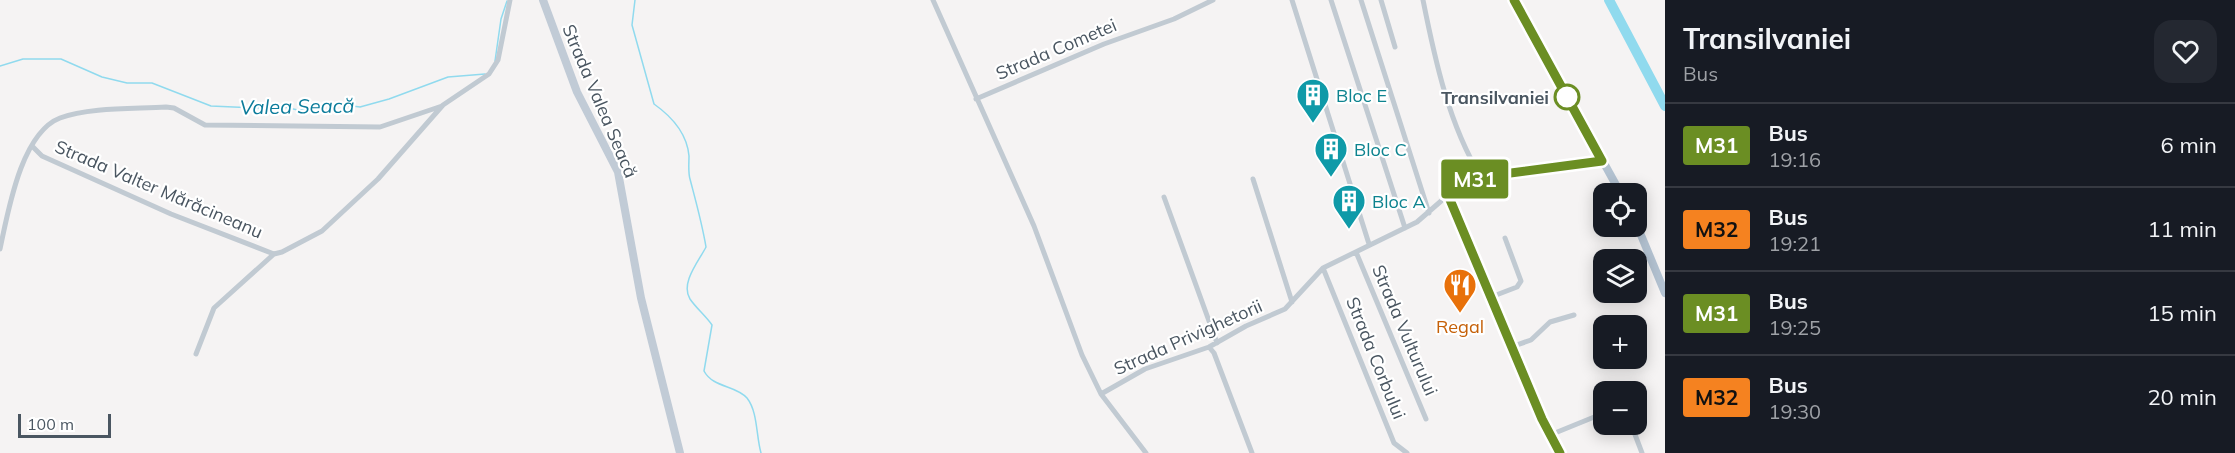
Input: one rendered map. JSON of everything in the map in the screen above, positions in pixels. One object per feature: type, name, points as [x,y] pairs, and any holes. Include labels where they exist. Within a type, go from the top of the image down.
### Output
[{"type":"main road","name":"Strada Valea Seacă","points":[[543,0],[577,92],[618,172],[651,343],[680,453]]},
{"type":"main road","points":[[1514,0],[1615,183]]},
{"type":"main road","points":[[1642,237],[1665,293]]},
{"type":"street","name":"Strada Valter Mărăcineanu","points":[[33,147],[42,156],[100,183],[171,214],[274,254],[315,235],[351,206],[443,105],[478,84],[495,67],[510,0]]},
{"type":"street","points":[[933,0],[1034,226],[1082,355],[1101,394],[1146,453]]},
{"type":"street","name":"Strada Cometei","points":[[976,99],[1104,44],[1174,20],[1213,0]]},
{"type":"street","points":[[1292,0],[1369,244]]},
{"type":"street","points":[[1331,0],[1405,228]]},
{"type":"street","points":[[1361,0],[1429,213]]},
{"type":"street","points":[[1381,0],[1395,47]]},
{"type":"street","points":[[1423,0],[1455,128],[1464,150],[1480,177]]},
{"type":"street","points":[[0,249],[18,174],[42,131],[59,119],[78,114],[166,107],[174,108],[205,125],[380,127],[443,105]]},
{"type":"street","name":"Strada Privighetorii","points":[[1101,394],[1145,369],[1209,347],[1246,326],[1274,315],[1292,302],[1323,268],[1405,228],[1429,213],[1448,195],[1480,177],[1602,161]]},
{"type":"street","points":[[1253,179],[1292,302]]},
{"type":"street","points":[[1448,195],[1511,347],[1560,453]]},
{"type":"street","points":[[1164,197],[1217,343]]},
{"type":"street","points":[[1491,297],[1516,287],[1521,280],[1505,238]]},
{"type":"street","name":"Strada Vulturului","points":[[1356,252],[1426,419]]},
{"type":"street","points":[[196,354],[214,308],[274,254]]},
{"type":"street","name":"Strada Corbului","points":[[1323,268],[1394,443],[1407,453]]},
{"type":"street","points":[[1511,347],[1531,340],[1550,322],[1574,315]]},
{"type":"street","points":[[1209,347],[1214,353],[1252,453]]},
{"type":"street","points":[[1550,435],[1593,417]]},
{"type":"street","points":[[1635,435],[1642,453]]},
{"type":"waterway","points":[[635,0],[632,25],[654,104],[677,126],[688,148],[689,176],[706,247],[687,286],[690,299],[712,325],[704,371],[713,381],[747,398],[755,417],[761,453]]},
{"type":"waterway","points":[[1609,0],[1665,106]]},
{"type":"waterway","name":"Valea Seacă","points":[[495,61],[501,19],[507,1]]},
{"type":"waterway","name":"Valea Seacă","points":[[0,66],[23,59],[61,59],[102,77],[127,83],[152,83],[211,106],[257,108],[274,105],[298,110],[317,109],[330,103],[360,107],[448,77],[485,74]]},
{"type":"bus line","name":"M31","points":[[1514,0],[1602,161],[1532,172],[1480,177],[1448,195],[1542,419],[1560,453]]},
{"type":"place","name":"Transilvaniei","points":[[1567,97]]},
{"type":"place","name":"Bloc E","points":[[1313,124]]},
{"type":"place","name":"Bloc C","points":[[1331,178]]},
{"type":"place","name":"Bloc A","points":[[1349,230]]},
{"type":"place","name":"Regal","points":[[1460,314]]}]
